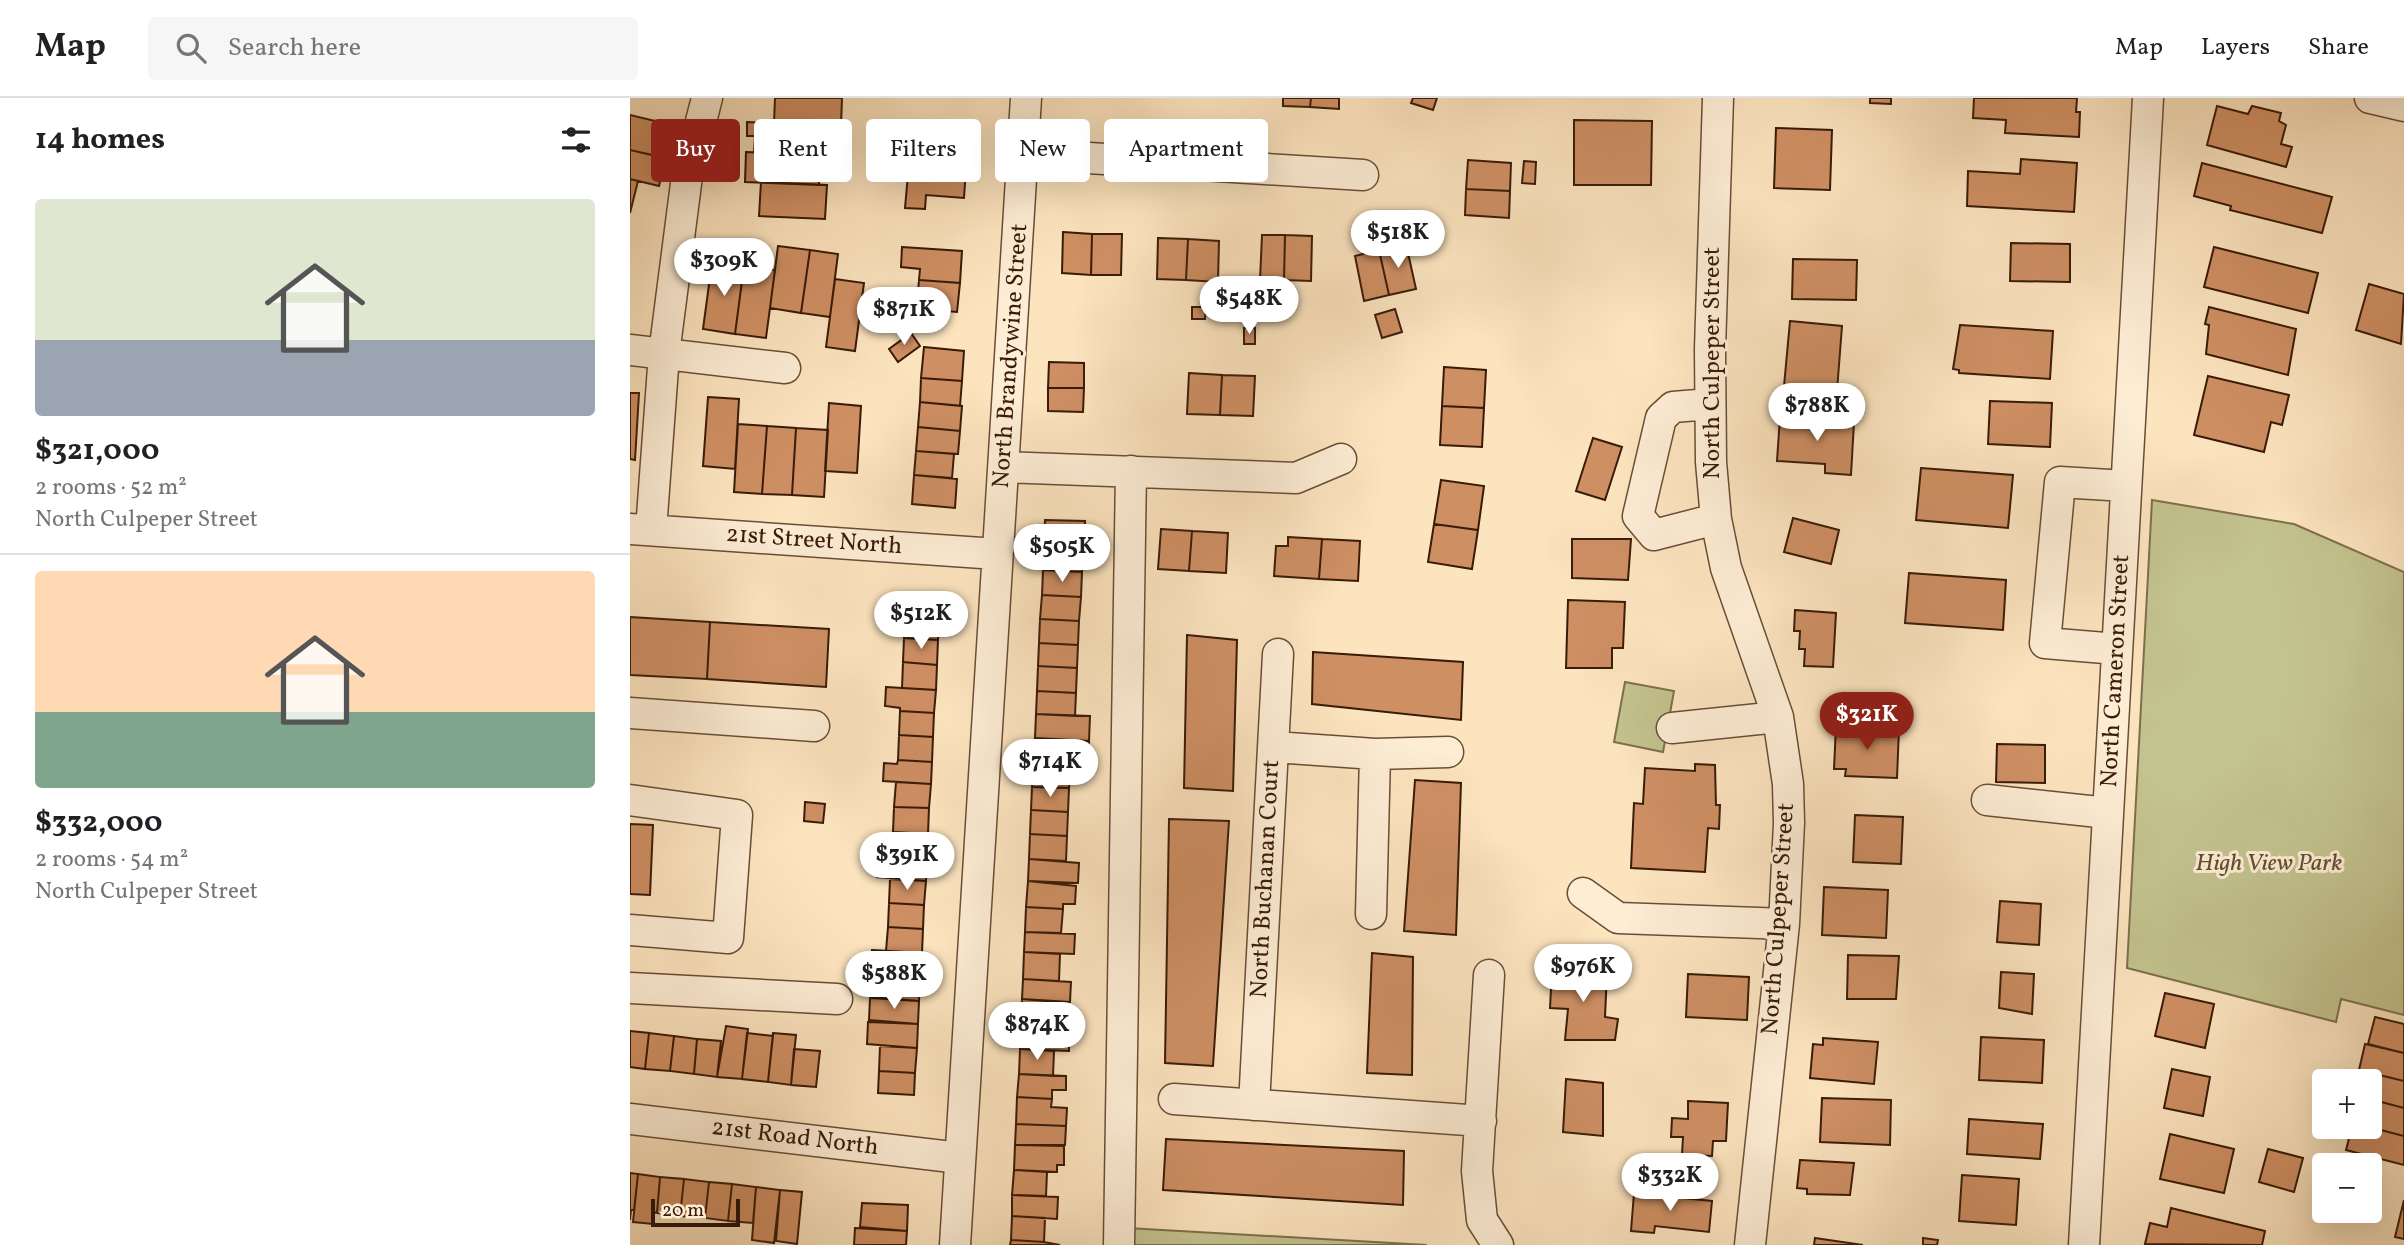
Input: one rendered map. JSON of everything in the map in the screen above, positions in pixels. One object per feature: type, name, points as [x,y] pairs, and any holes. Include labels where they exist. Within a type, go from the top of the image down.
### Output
[{"type":"street","points":[[641,530],[687,176],[707,98]]},
{"type":"street","name":"North Brandywine Street","points":[[1026,119],[1027,98]]},
{"type":"street","name":"North Culpeper Street","points":[[1718,98],[1710,404],[1716,519],[1727,568],[1779,717],[1788,784],[1789,823],[1784,924],[1750,1245]]},
{"type":"street","name":"North Cameron Street","points":[[2084,1245],[2148,98]]},
{"type":"street","points":[[2370,98],[2404,106]]},
{"type":"street","points":[[1090,158],[1363,175]]},
{"type":"street","name":"North Brandywine Street","points":[[955,1245],[1022,182]]},
{"type":"street","points":[[630,350],[785,368]]},
{"type":"street","points":[[1710,404],[1673,407],[1661,418],[1638,516],[1654,535],[1716,519]]},
{"type":"street","points":[[1005,467],[1296,478],[1341,458]]},
{"type":"street","points":[[1119,1245],[1131,471]]},
{"type":"street","points":[[2117,649],[2045,643],[2060,482],[2126,486]]},
{"type":"street","name":"21st Street North","points":[[641,530],[998,554]]},
{"type":"street","name":"North Buchanan Court","points":[[1254,1105],[1278,654]]},
{"type":"street","points":[[630,713],[814,726]]},
{"type":"street","points":[[1672,727],[1779,717]]},
{"type":"street","points":[[1274,747],[1375,754],[1448,752]]},
{"type":"street","points":[[1371,915],[1375,754]]},
{"type":"street","points":[[630,800],[737,815],[728,938],[630,930]]},
{"type":"street","points":[[1987,800],[2108,813]]},
{"type":"street","points":[[1583,892],[1618,918],[1784,924]]},
{"type":"street","points":[[1489,975],[1477,1171],[1482,1220],[1497,1245]]},
{"type":"street","points":[[630,988],[837,999]]},
{"type":"street","points":[[1174,1100],[1480,1121]]},
{"type":"street","name":"21st Road North","points":[[630,1119],[960,1158]]},
{"type":"green space","name":"High View Park","points":[[2152,500],[2294,524],[2404,572],[2404,1015],[2341,999],[2336,1022],[2127,968]]},
{"type":"green space","points":[[1625,682],[1674,691],[1663,752],[1614,742]]},
{"type":"green space","points":[[1127,1228],[1427,1245],[1127,1245]]},
{"type":"building","points":[[775,98],[842,98],[841,119],[774,119]]},
{"type":"building","points":[[1283,98],[1311,98],[1310,107],[1283,106]]},
{"type":"building","points":[[1311,98],[1339,98],[1339,109],[1310,107]]},
{"type":"building","points":[[1413,98],[1437,98],[1433,110],[1411,103]]},
{"type":"building","points":[[1870,98],[1891,98],[1891,104],[1870,103]]},
{"type":"building","points":[[1974,98],[2077,98],[2076,112],[2080,112],[2079,137],[2005,133],[2006,120],[1973,118]]},
{"type":"building","points":[[2217,106],[2248,114],[2252,106],[2281,113],[2279,121],[2286,125],[2281,144],[2292,147],[2286,167],[2207,145]]},
{"type":"building","points":[[630,115],[651,120],[651,155],[630,150]]},
{"type":"building","points":[[1574,120],[1652,121],[1651,185],[1574,185]]},
{"type":"building","points":[[747,122],[754,122],[754,136],[747,136]]},
{"type":"building","points":[[1776,128],[1832,130],[1830,190],[1774,188]]},
{"type":"building","points":[[630,150],[651,155],[651,182],[660,182],[659,186],[630,179]]},
{"type":"building","points":[[746,152],[754,152],[754,182],[819,182],[819,185],[745,182]]},
{"type":"building","points":[[2021,159],[2077,163],[2074,212],[1967,206],[1968,171],[2020,174]]},
{"type":"building","points":[[1468,160],[1511,163],[1510,191],[1466,189]]},
{"type":"building","points":[[1524,161],[1536,162],[1535,184],[1522,183]]},
{"type":"building","points":[[2202,163],[2332,197],[2322,233],[2230,210],[2231,206],[2194,196]]},
{"type":"building","points":[[630,179],[638,181],[630,213]]},
{"type":"building","points":[[761,182],[827,185],[825,219],[759,216]]},
{"type":"building","points":[[907,182],[965,182],[964,198],[926,195],[925,209],[905,208]]},
{"type":"building","points":[[1466,189],[1510,191],[1509,218],[1465,215]]},
{"type":"building","points":[[1063,232],[1092,234],[1091,275],[1062,273]]},
{"type":"building","points":[[1092,234],[1122,234],[1121,275],[1091,275]]},
{"type":"building","points":[[1262,235],[1285,235],[1284,280],[1260,280]]},
{"type":"building","points":[[1285,235],[1312,236],[1311,281],[1284,280]]},
{"type":"building","points":[[1158,238],[1188,239],[1186,280],[1157,279]]},
{"type":"building","points":[[1188,239],[1219,241],[1218,282],[1186,280]]},
{"type":"building","points":[[2011,243],[2070,244],[2070,282],[2010,281]]},
{"type":"building","points":[[1406,244],[1416,289],[1389,295],[1379,250]]},
{"type":"building","points":[[778,246],[810,250],[801,313],[770,308]]},
{"type":"building","points":[[902,247],[962,251],[960,283],[919,280],[920,269],[901,267]]},
{"type":"building","points":[[2214,247],[2318,273],[2308,313],[2204,287]]},
{"type":"building","points":[[810,250],[838,254],[830,317],[801,313]]},
{"type":"building","points":[[1379,250],[1389,295],[1364,301],[1355,256]]},
{"type":"building","points":[[1793,259],[1857,260],[1856,300],[1792,299]]},
{"type":"building","points":[[712,262],[744,266],[735,334],[703,329]]},
{"type":"building","points":[[744,266],[775,270],[766,338],[735,334]]},
{"type":"building","points":[[835,279],[864,283],[855,351],[826,347]]},
{"type":"building","points":[[919,280],[960,283],[957,312],[898,307],[899,290],[918,292]]},
{"type":"building","points":[[2369,284],[2404,294],[2401,344],[2356,330]]},
{"type":"building","points":[[1192,307],[1206,307],[1205,319],[1192,319]]},
{"type":"building","points":[[2209,307],[2296,329],[2288,375],[2206,354],[2209,325],[2205,324]]},
{"type":"building","points":[[1395,309],[1402,332],[1382,338],[1375,315]]},
{"type":"building","points":[[1790,321],[1842,326],[1837,391],[1784,386]]},
{"type":"building","points":[[1960,325],[2053,331],[2050,379],[1959,373],[1959,370],[1953,369]]},
{"type":"building","points":[[1244,328],[1255,328],[1255,344],[1244,344]]},
{"type":"building","points":[[911,333],[920,346],[898,362],[889,349]]},
{"type":"building","points":[[924,347],[964,351],[962,381],[921,378]]},
{"type":"building","points":[[1049,362],[1084,363],[1084,388],[1048,388]]},
{"type":"building","points":[[1444,367],[1486,370],[1484,408],[1442,406]]},
{"type":"building","points":[[1189,373],[1222,375],[1220,415],[1187,414]]},
{"type":"building","points":[[1222,375],[1255,376],[1253,416],[1220,415]]},
{"type":"building","points":[[2208,376],[2289,395],[2282,425],[2271,422],[2264,452],[2194,435]]},
{"type":"building","points":[[921,378],[962,381],[960,406],[920,402]]},
{"type":"building","points":[[1048,388],[1084,388],[1083,412],[1048,411]]},
{"type":"building","points":[[630,393],[639,393],[635,460],[630,459]]},
{"type":"building","points":[[708,397],[739,399],[735,469],[703,466]]},
{"type":"building","points":[[1990,401],[2052,403],[2050,447],[1988,444]]},
{"type":"building","points":[[920,402],[962,406],[960,431],[918,427]]},
{"type":"building","points":[[829,403],[861,406],[857,473],[825,471]]},
{"type":"building","points":[[1442,406],[1484,408],[1482,447],[1440,445]]},
{"type":"building","points":[[1780,417],[1854,422],[1851,475],[1825,473],[1825,464],[1777,461]]},
{"type":"building","points":[[738,424],[767,426],[762,494],[734,492]]},
{"type":"building","points":[[767,426],[796,428],[792,495],[762,494]]},
{"type":"building","points":[[918,427],[960,431],[958,454],[916,451]]},
{"type":"building","points":[[796,428],[828,430],[824,497],[792,495]]},
{"type":"building","points":[[1593,438],[1622,447],[1605,500],[1576,491]]},
{"type":"building","points":[[916,451],[954,454],[952,478],[914,475]]},
{"type":"building","points":[[1921,468],[2013,475],[2008,528],[1916,520]]},
{"type":"building","points":[[914,475],[957,479],[955,508],[912,504]]},
{"type":"building","points":[[1441,480],[1484,486],[1478,530],[1434,524]]},
{"type":"building","points":[[1793,518],[1839,530],[1831,564],[1784,552]]},
{"type":"building","points":[[1045,520],[1085,521],[1085,527],[1094,528],[1093,547],[1044,545]]},
{"type":"building","points":[[1434,524],[1478,530],[1472,569],[1428,562]]},
{"type":"building","points":[[1161,529],[1192,531],[1189,571],[1158,569]]},
{"type":"building","points":[[1192,531],[1228,533],[1226,573],[1189,571]]},
{"type":"building","points":[[1288,537],[1322,539],[1319,579],[1274,576],[1276,546],[1288,546]]},
{"type":"building","points":[[1322,539],[1360,541],[1358,581],[1319,579]]},
{"type":"building","points":[[1572,539],[1631,539],[1628,580],[1572,578]]},
{"type":"building","points":[[1044,545],[1083,546],[1082,572],[1043,570]]},
{"type":"building","points":[[1043,570],[1082,572],[1081,597],[1042,595]]},
{"type":"building","points":[[1909,573],[2006,580],[2003,630],[1905,623]]},
{"type":"building","points":[[1042,595],[1081,597],[1079,621],[1040,619]]},
{"type":"building","points":[[1568,600],[1625,602],[1623,648],[1612,648],[1612,668],[1566,668]]},
{"type":"building","points":[[906,608],[940,610],[938,640],[904,638]]},
{"type":"building","points":[[1795,610],[1836,613],[1833,667],[1804,666],[1805,649],[1799,649],[1800,631],[1794,631]]},
{"type":"building","points":[[630,617],[710,622],[707,679],[630,675]]},
{"type":"building","points":[[1040,619],[1079,621],[1078,645],[1039,643]]},
{"type":"building","points":[[710,622],[829,629],[826,687],[707,679]]},
{"type":"building","points":[[1187,635],[1237,640],[1233,791],[1184,788]]},
{"type":"building","points":[[904,638],[938,640],[937,665],[903,662]]},
{"type":"building","points":[[1039,643],[1078,645],[1077,668],[1038,666]]},
{"type":"building","points":[[1313,652],[1463,662],[1461,720],[1312,704]]},
{"type":"building","points":[[903,662],[937,665],[936,690],[902,688]]},
{"type":"building","points":[[1038,666],[1077,668],[1076,693],[1037,691]]},
{"type":"building","points":[[886,687],[936,690],[934,713],[900,711],[900,708],[885,706]]},
{"type":"building","points":[[1037,691],[1076,693],[1075,716],[1036,714]]},
{"type":"building","points":[[900,711],[934,713],[933,737],[899,735]]},
{"type":"building","points":[[1036,714],[1090,716],[1089,741],[1035,738]]},
{"type":"building","points":[[1836,726],[1899,729],[1897,778],[1845,776],[1846,769],[1834,769]]},
{"type":"building","points":[[899,735],[933,737],[932,762],[898,760]]},
{"type":"building","points":[[1035,738],[1089,741],[1088,763],[1034,760]]},
{"type":"building","points":[[1997,744],[2045,745],[2045,783],[1996,782]]},
{"type":"building","points":[[898,760],[932,762],[931,784],[883,781],[884,763],[897,764]]},
{"type":"building","points":[[1034,760],[1071,762],[1069,788],[1032,787]]},
{"type":"building","points":[[1695,764],[1715,765],[1716,805],[1720,805],[1719,829],[1708,828],[1705,872],[1631,868],[1634,803],[1643,804],[1645,768],[1695,771]]},
{"type":"building","points":[[1415,780],[1461,783],[1456,935],[1404,931]]},
{"type":"building","points":[[896,782],[931,784],[929,808],[894,807]]},
{"type":"building","points":[[1032,787],[1069,788],[1068,812],[1031,810]]},
{"type":"building","points":[[805,802],[825,804],[823,823],[804,821]]},
{"type":"building","points":[[894,807],[929,808],[928,834],[893,832]]},
{"type":"building","points":[[1031,810],[1068,812],[1067,836],[1030,834]]},
{"type":"building","points":[[1855,815],[1903,817],[1901,864],[1853,862]]},
{"type":"building","points":[[1169,819],[1229,821],[1213,1066],[1165,1063]]},
{"type":"building","points":[[630,824],[653,825],[650,895],[630,894]]},
{"type":"building","points":[[893,832],[928,834],[927,858],[892,856]]},
{"type":"building","points":[[1030,834],[1067,836],[1066,861],[1029,859]]},
{"type":"building","points":[[879,855],[927,858],[926,881],[877,877]]},
{"type":"building","points":[[1029,859],[1079,863],[1078,883],[1028,881]]},
{"type":"building","points":[[890,879],[926,881],[924,905],[889,903]]},
{"type":"building","points":[[1028,881],[1076,886],[1075,904],[1063,904],[1063,909],[1026,907]]},
{"type":"building","points":[[1824,887],[1888,890],[1886,938],[1822,935]]},
{"type":"building","points":[[2000,901],[2041,904],[2039,945],[1997,942]]},
{"type":"building","points":[[889,903],[924,905],[923,929],[888,927]]},
{"type":"building","points":[[1026,907],[1063,909],[1061,933],[1025,932]]},
{"type":"building","points":[[888,927],[923,929],[922,953],[886,951]]},
{"type":"building","points":[[1025,932],[1075,934],[1074,954],[1024,952]]},
{"type":"building","points":[[872,950],[922,953],[920,978],[871,974]]},
{"type":"building","points":[[1024,952],[1060,954],[1059,981],[1023,979]]},
{"type":"building","points":[[1372,953],[1413,957],[1412,1075],[1367,1073]]},
{"type":"building","points":[[1848,955],[1899,956],[1896,999],[1847,999]]},
{"type":"building","points":[[1552,969],[1607,973],[1605,1017],[1618,1019],[1615,1040],[1565,1040],[1568,1009],[1550,1008]]},
{"type":"building","points":[[2001,972],[2034,974],[2032,1014],[1999,1008]]},
{"type":"building","points":[[871,974],[920,978],[919,1001],[870,997]]},
{"type":"building","points":[[1688,974],[1749,977],[1747,1020],[1686,1017]]},
{"type":"building","points":[[1023,979],[1071,982],[1070,1002],[1022,999]]},
{"type":"building","points":[[2165,993],[2214,1004],[2205,1048],[2155,1036]]},
{"type":"building","points":[[870,998],[919,1001],[918,1024],[869,1020]]},
{"type":"building","points":[[1022,999],[1057,1002],[1056,1028],[1021,1026]]},
{"type":"building","points":[[2375,1017],[2404,1024],[2404,1053],[2368,1044]]},
{"type":"building","points":[[868,1022],[918,1024],[917,1048],[867,1044]]},
{"type":"building","points":[[726,1026],[748,1029],[742,1079],[717,1077]]},
{"type":"building","points":[[1021,1026],[1069,1030],[1069,1051],[1020,1049]]},
{"type":"building","points":[[630,1031],[649,1033],[645,1069],[630,1067]]},
{"type":"building","points":[[649,1033],[674,1036],[670,1071],[645,1069]]},
{"type":"building","points":[[747,1033],[773,1036],[768,1082],[742,1079]]},
{"type":"building","points":[[773,1033],[796,1035],[791,1085],[768,1082]]},
{"type":"building","points":[[674,1036],[697,1039],[694,1074],[670,1071]]},
{"type":"building","points":[[1981,1037],[2044,1040],[2042,1083],[1979,1080]]},
{"type":"building","points":[[1823,1038],[1878,1042],[1874,1084],[1810,1078],[1813,1044],[1823,1045]]},
{"type":"building","points":[[697,1039],[721,1041],[717,1077],[694,1074]]},
{"type":"building","points":[[2365,1044],[2404,1053],[2404,1081],[2382,1076],[2382,1069],[2359,1069]]},
{"type":"building","points":[[880,1046],[917,1048],[915,1073],[879,1071]]},
{"type":"building","points":[[794,1049],[820,1051],[816,1087],[791,1085]]},
{"type":"building","points":[[1020,1049],[1054,1051],[1053,1076],[1019,1074]]},
{"type":"building","points":[[2172,1069],[2210,1077],[2203,1116],[2164,1108]]},
{"type":"building","points":[[879,1071],[915,1073],[914,1095],[878,1093]]},
{"type":"building","points":[[1019,1074],[1066,1076],[1066,1090],[1052,1090],[1052,1099],[1017,1097]]},
{"type":"building","points":[[2382,1076],[2404,1081],[2404,1108],[2382,1102]]},
{"type":"building","points":[[1566,1079],[1603,1083],[1603,1136],[1563,1132]]},
{"type":"building","points":[[1017,1097],[1052,1099],[1051,1107],[1067,1108],[1066,1126],[1016,1124]]},
{"type":"building","points":[[1822,1098],[1891,1100],[1890,1145],[1820,1142]]},
{"type":"building","points":[[1688,1101],[1728,1103],[1726,1141],[1713,1141],[1712,1156],[1682,1155],[1683,1137],[1671,1137],[1672,1118],[1688,1119]]},
{"type":"building","points":[[2382,1102],[2404,1108],[2404,1136],[2382,1130]]},
{"type":"building","points":[[1969,1119],[2043,1124],[2040,1159],[1967,1154]]},
{"type":"building","points":[[1016,1124],[1066,1126],[1065,1145],[1015,1145]]},
{"type":"building","points":[[2382,1130],[2404,1136],[2404,1165],[2382,1159],[2382,1153],[2346,1150],[2349,1139],[2382,1139]]},
{"type":"building","points":[[2170,1134],[2234,1149],[2224,1193],[2160,1179]]},
{"type":"building","points":[[1166,1139],[1404,1151],[1403,1205],[1163,1190]]},
{"type":"building","points":[[1015,1145],[1064,1146],[1064,1165],[1057,1165],[1057,1172],[1014,1170]]},
{"type":"building","points":[[2268,1149],[2303,1158],[2294,1192],[2259,1182]]},
{"type":"building","points":[[1800,1160],[1854,1163],[1850,1195],[1807,1194],[1807,1189],[1797,1188]]},
{"type":"building","points":[[1014,1170],[1047,1172],[1046,1196],[1012,1195]]},
{"type":"building","points":[[630,1173],[638,1174],[634,1210],[631,1210],[630,1220]]},
{"type":"building","points":[[638,1174],[660,1177],[657,1213],[654,1212],[653,1224],[633,1222]]},
{"type":"building","points":[[1962,1175],[2019,1179],[2016,1225],[1959,1221]]},
{"type":"building","points":[[660,1177],[684,1179],[680,1216],[657,1213]]},
{"type":"building","points":[[684,1179],[709,1182],[705,1218],[680,1216]]},
{"type":"building","points":[[709,1182],[732,1184],[728,1221],[705,1218]]},
{"type":"building","points":[[732,1184],[756,1187],[753,1223],[728,1221]]},
{"type":"building","points":[[756,1187],[780,1190],[774,1243],[752,1240]]},
{"type":"building","points":[[780,1190],[802,1192],[797,1244],[776,1241]]},
{"type":"building","points":[[1634,1193],[1712,1201],[1709,1232],[1655,1226],[1654,1233],[1631,1231]]},
{"type":"building","points":[[1012,1195],[1058,1197],[1057,1219],[1012,1216]]},
{"type":"building","points":[[2404,1200],[2404,1239],[2395,1237]]},
{"type":"building","points":[[862,1203],[908,1205],[907,1231],[860,1227]]},
{"type":"building","points":[[2171,1208],[2265,1231],[2262,1245],[2145,1244],[2150,1223],[2167,1227]]},
{"type":"building","points":[[1012,1216],[1045,1218],[1044,1242],[1011,1240]]},
{"type":"building","points":[[855,1228],[907,1231],[906,1245],[854,1245]]},
{"type":"building","points":[[1815,1238],[1863,1245],[1814,1245]]},
{"type":"building","points":[[1923,1238],[1938,1240],[1937,1245],[1923,1245]]},
{"type":"building","points":[[1011,1240],[1044,1242],[1060,1245],[1010,1245]]}]
